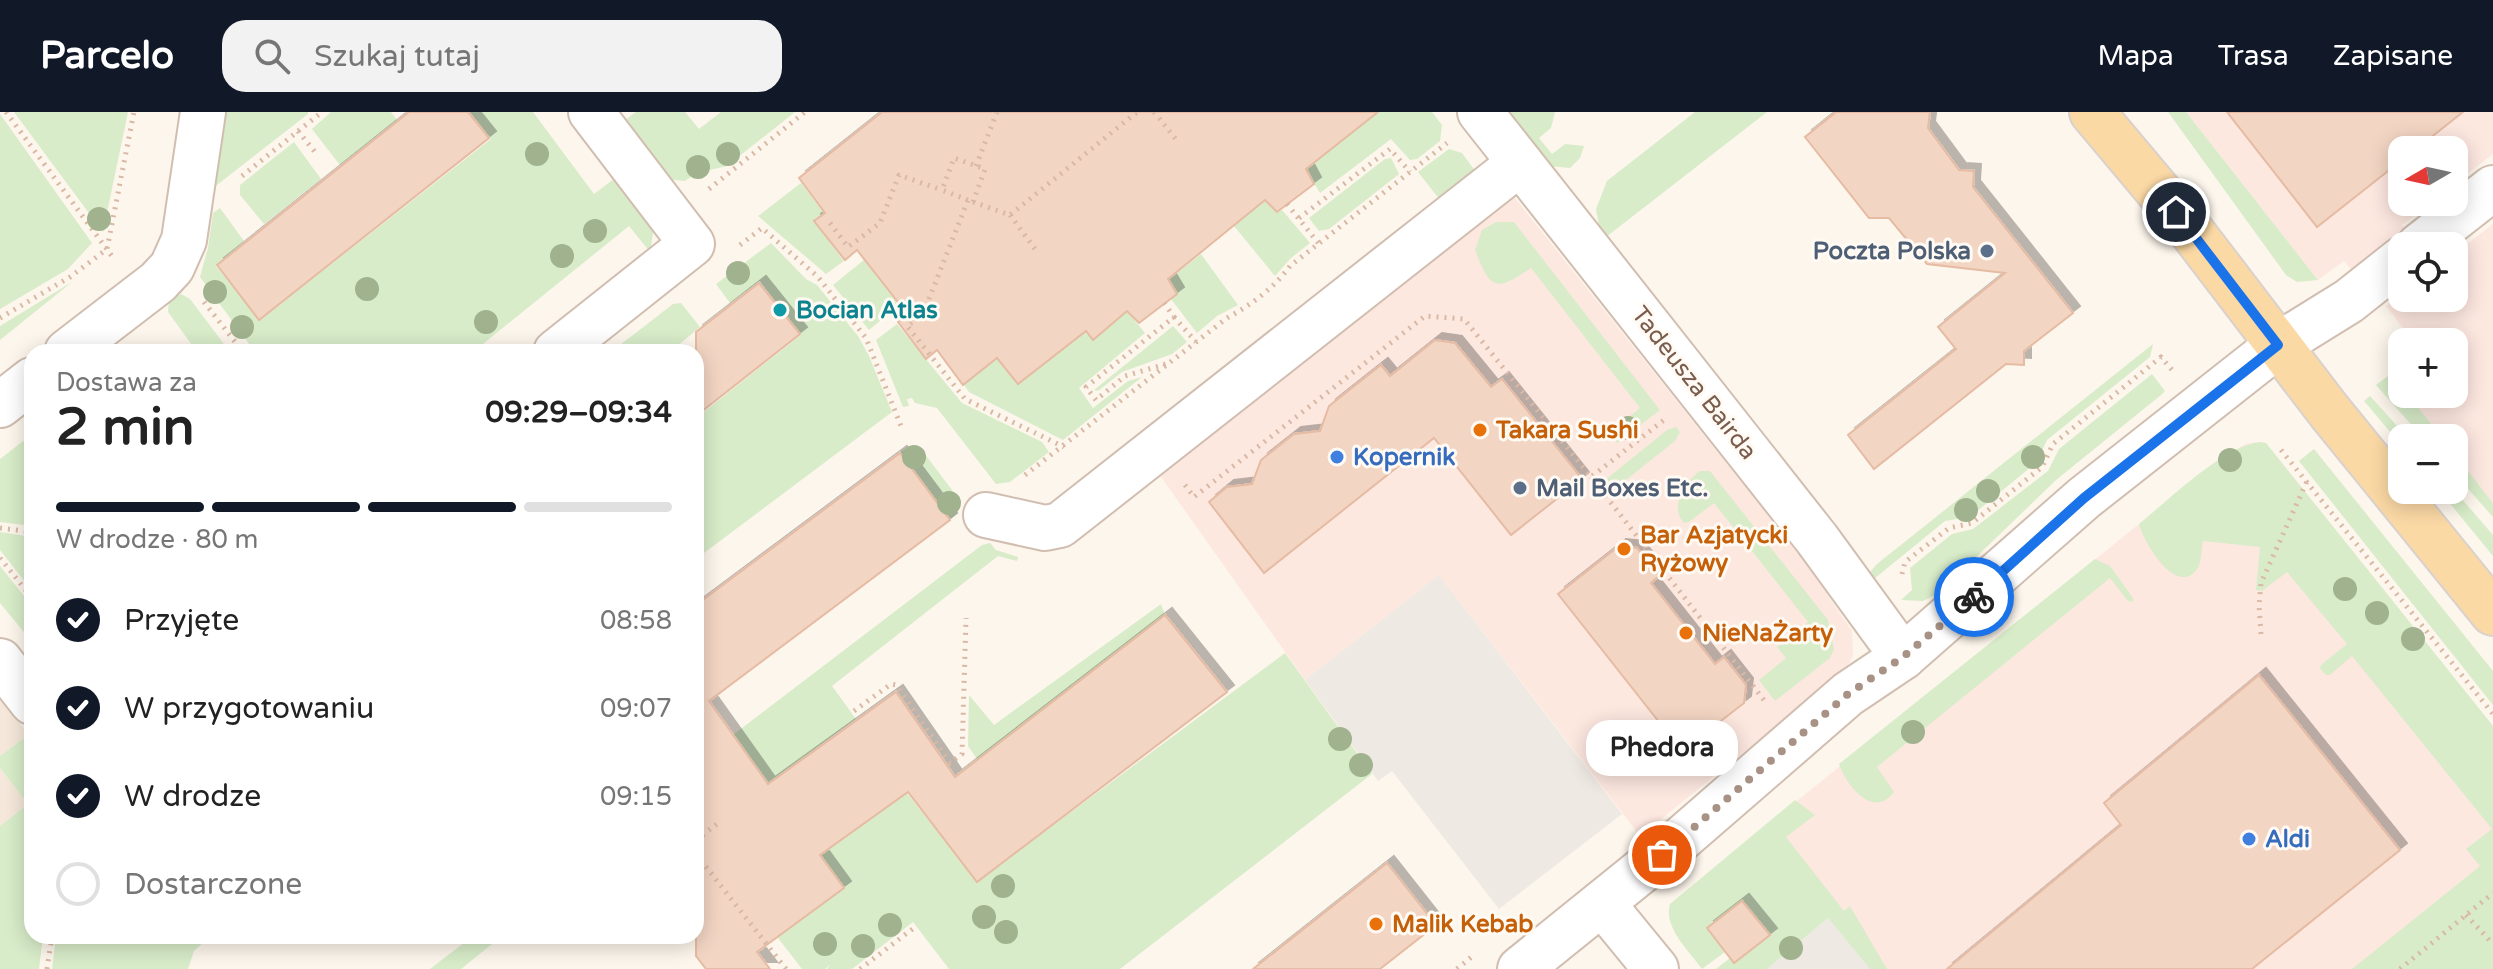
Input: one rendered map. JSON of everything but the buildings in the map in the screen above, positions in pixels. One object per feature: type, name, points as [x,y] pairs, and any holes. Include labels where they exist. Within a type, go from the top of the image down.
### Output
[{"type":"main road","points":[[2092,112],[2186,224],[2278,345],[2493,613]]},
{"type":"street","points":[[77,344],[157,281],[184,240],[203,112]]},
{"type":"street","points":[[566,344],[692,244],[591,112]]},
{"type":"street","name":"Tadeusza Bairda","points":[[1470,123],[1520,163],[1817,539],[1903,657]]},
{"type":"street","points":[[986,515],[1045,528],[1060,525],[1520,163]]},
{"type":"street","points":[[2437,232],[2493,188]]},
{"type":"street","points":[[1520,969],[1681,839],[1848,694],[1903,657],[2084,498],[2278,345],[2349,301],[2388,270]]},
{"type":"street","points":[[0,405],[24,386]]},
{"type":"street","points":[[0,661],[24,692]]},
{"type":"street","points":[[1602,903],[1656,969]]},
{"type":"path","points":[[6,112],[107,249],[157,281],[189,282],[237,344]]},
{"type":"path","points":[[0,318],[70,277],[107,249],[134,112]]},
{"type":"path","points":[[672,219],[805,112]]},
{"type":"path","points":[[976,166],[997,112]]},
{"type":"path","points":[[1010,215],[1137,112]]},
{"type":"path","points":[[1154,112],[1178,142]]},
{"type":"path","points":[[1019,479],[1196,342],[1270,289],[1290,266],[1470,123]]},
{"type":"path","points":[[298,131],[315,152]]},
{"type":"path","points":[[1299,218],[1390,149],[1410,172]]},
{"type":"path","points":[[942,190],[954,158],[985,169],[923,314],[907,326],[965,399],[1064,447]]},
{"type":"path","points":[[830,223],[848,247],[880,223],[899,175],[1010,215],[1038,253]]},
{"type":"path","points":[[1287,204],[1319,244]]},
{"type":"path","points":[[762,228],[818,277],[866,338],[901,426]]},
{"type":"path","points":[[1164,303],[1196,342]]},
{"type":"path","points":[[1176,475],[1194,497],[1425,316],[1464,319],[1774,712]]},
{"type":"path","points":[[1170,363],[1125,376],[1096,400],[1086,387],[1174,317]]},
{"type":"path","points":[[1900,579],[1905,562],[1949,528],[1972,523],[2042,467],[2053,444],[2161,357]]},
{"type":"path","points":[[1591,477],[1674,412]]},
{"type":"path","points":[[2281,450],[2493,714]]},
{"type":"path","points":[[2261,634],[2261,583],[2307,481]]},
{"type":"path","points":[[0,528],[24,531]]},
{"type":"path","points":[[0,558],[24,587]]},
{"type":"path","points":[[854,711],[891,684],[896,685],[950,763],[962,754],[966,618]]},
{"type":"path","points":[[704,834],[717,824]]},
{"type":"path","points":[[704,864],[786,969]]},
{"type":"path","points":[[2400,969],[2493,893]]},
{"type":"path","points":[[2466,915],[2493,944]]},
{"type":"path","points":[[860,969],[915,927]]},
{"type":"path","points":[[47,969],[51,944]]},
{"type":"shaded area","points":[[2186,112],[2493,112],[2493,154],[2468,173],[2468,136],[2388,136],[2388,216],[2413,216],[2402,225],[2406,230],[2404,232],[2388,232],[2388,245],[2354,273],[2344,261],[2318,280]]},
{"type":"shaded area","points":[[1507,188],[1804,561],[1852,631],[1853,655],[1846,670],[1640,836],[1439,575],[1305,680],[1154,467]]},
{"type":"shaded area","points":[[2493,224],[2493,503],[2468,471],[2468,424],[2431,424],[2419,408],[2468,408],[2468,328],[2403,328],[2391,312],[2468,312],[2468,243]]},
{"type":"shaded area","points":[[2266,443],[2493,726],[2493,881],[2385,969],[1870,969],[1828,918],[1745,843],[2218,460],[2246,444]]},
{"type":"shaded area","points":[[1439,575],[1622,814],[1499,909],[1392,771],[1378,781],[1305,680]]},
{"type":"shaded area","points":[[0,700],[24,728],[24,738],[0,756]]},
{"type":"shaded area","points":[[0,768],[24,799],[24,807],[0,826]]},
{"type":"shaded area","points":[[1828,918],[1870,969],[1767,969]]},
{"type":"green space","points":[[14,112],[128,112],[103,232]]},
{"type":"green space","points":[[219,112],[308,112],[308,114],[208,192]]},
{"type":"green space","points":[[331,112],[391,112],[397,120],[340,165],[312,129]]},
{"type":"green space","points":[[470,112],[533,112],[594,194],[627,169],[654,227],[650,252],[629,226],[483,344],[249,344],[200,277],[213,213],[220,208],[244,241],[216,266],[260,320],[491,139]]},
{"type":"green space","points":[[636,112],[685,112],[699,129],[721,112],[795,112],[727,166],[697,173],[685,181],[666,179],[625,120]]},
{"type":"green space","points":[[1368,112],[1432,112],[1442,125],[1440,141],[1417,159],[1410,160],[1391,139],[1320,193],[1306,169],[1372,117]]},
{"type":"green space","points":[[1508,112],[1555,112],[1551,128],[1539,138],[1552,154],[1565,144],[1584,146],[1580,158],[1570,168],[1548,166]]},
{"type":"green space","points":[[1695,112],[1767,112],[1606,237],[1599,226],[1596,209],[1607,181]]},
{"type":"green space","points":[[2168,112],[2186,112],[2318,280],[2297,282],[2286,275]]},
{"type":"green space","points":[[0,114],[92,243],[68,269],[0,309]]},
{"type":"green space","points":[[294,142],[321,179],[264,224],[240,195],[240,185]]},
{"type":"green space","points":[[1449,149],[1462,153],[1481,179],[1440,200],[1418,172]]},
{"type":"green space","points":[[1391,158],[1399,174],[1329,229],[1319,231],[1309,218],[1385,159]]},
{"type":"green space","points":[[801,183],[824,213],[814,221],[844,261],[826,274],[758,216]]},
{"type":"green space","points":[[1265,200],[1277,213],[1282,210],[1310,243],[1275,276],[1234,226]]},
{"type":"green space","points":[[1496,222],[1514,222],[1660,410],[1617,443],[1609,433],[1640,408],[1531,268],[1503,283],[1496,283],[1486,274],[1475,250],[1482,230]]},
{"type":"green space","points":[[771,243],[806,279],[817,285],[858,336],[892,412],[704,553],[704,412],[801,335],[760,281],[730,303],[716,284]]},
{"type":"green space","points":[[1201,254],[1238,305],[1217,316],[1197,333],[1171,299],[1177,294],[1168,280]]},
{"type":"green space","points":[[864,260],[899,305],[869,330],[833,285]]},
{"type":"green space","points":[[72,282],[0,340],[0,326]]},
{"type":"green space","points":[[181,294],[190,299],[224,344],[191,344],[168,312],[169,300]]},
{"type":"green space","points":[[681,303],[700,327],[680,344],[621,344],[673,304]]},
{"type":"green space","points":[[1127,311],[1145,333],[1079,388],[1093,408],[1128,381],[1142,377],[1063,440],[969,392],[964,385],[997,359],[1018,385],[1086,331],[1093,340]]},
{"type":"green space","points":[[897,324],[962,403],[1042,442],[1049,452],[1010,482],[996,484],[937,408],[915,403],[912,398],[907,399],[909,406],[903,407],[876,340]]},
{"type":"green space","points":[[1173,326],[1187,342],[1172,354],[1122,372],[1098,391],[1094,390]]},
{"type":"green space","points":[[2153,344],[2150,357],[2047,440],[2037,462],[1970,517],[1945,521],[1874,579],[1870,572],[1877,564]]},
{"type":"green space","points":[[2152,374],[2165,391],[2161,395],[2056,480],[1939,593],[1923,601],[1901,600],[1912,590],[1910,568],[1952,534],[1973,529],[2048,471],[2059,449]]},
{"type":"green space","points":[[2388,376],[2388,399],[2376,385]]},
{"type":"green space","points":[[2370,396],[2395,424],[2388,424],[2388,429],[2364,401]]},
{"type":"green space","points":[[2396,408],[2419,408],[2431,424],[2411,424]]},
{"type":"green space","points":[[1676,427],[1680,432],[1675,441],[1612,491],[1604,481],[1667,430]]},
{"type":"green space","points":[[24,440],[24,525],[0,522],[0,459]]},
{"type":"green space","points":[[2259,442],[2266,443],[2493,726],[2493,969],[2352,969],[2480,866],[2466,849],[2492,829],[2352,656],[2330,675],[2320,669],[2347,644],[2287,572],[2262,591],[2256,590],[2260,547],[2203,541],[2195,572],[2187,577],[2178,576],[2161,563],[2142,532],[2139,524],[2196,476],[2229,454]]},
{"type":"green space","points":[[911,447],[921,449],[958,498],[958,512],[950,520],[900,452]]},
{"type":"green space","points":[[2314,449],[2493,671],[2493,705],[2299,461]]},
{"type":"green space","points":[[1700,471],[1710,471],[1828,620],[1834,649],[1830,658],[1775,701],[1759,680],[1786,658],[1777,647],[1808,622],[1714,503],[1684,523],[1678,510],[1681,495],[1689,481]]},
{"type":"green space","points":[[2468,471],[2493,503],[2493,517],[2468,489]]},
{"type":"green space","points":[[2450,504],[2466,504],[2493,535],[2493,556]]},
{"type":"green space","points":[[0,532],[24,536],[24,581],[0,550]]},
{"type":"green space","points":[[990,543],[996,550],[1018,557],[1017,561],[998,556],[832,686],[856,719],[769,783],[744,750],[704,779],[704,757],[982,545]]},
{"type":"green space","points":[[2095,559],[2110,566],[2133,602],[2128,601],[2110,578],[1877,767],[1894,792],[1886,800],[1869,801],[1854,789],[1839,764]]},
{"type":"green space","points":[[0,566],[24,596],[24,632],[0,603]]},
{"type":"green space","points":[[1161,604],[1165,615],[977,759],[968,746],[969,695],[994,725]]},
{"type":"green space","points":[[1285,653],[1372,774],[1120,969],[949,969],[913,922],[852,969],[827,969],[831,964],[825,969],[802,969],[704,842],[721,829],[792,926],[844,888],[821,855],[907,793],[977,882]]},
{"type":"green space","points":[[24,738],[24,799],[0,768],[0,756]]},
{"type":"green space","points":[[1795,800],[1815,815],[1786,837],[1844,911],[1850,906],[1887,969],[1870,969],[1828,918],[1767,969],[1716,969],[1730,958],[1735,963],[1770,936],[1742,901],[1707,928],[1725,952],[1702,969],[1674,930],[1670,921],[1670,904]]},
{"type":"green space","points":[[24,807],[24,944],[42,944],[39,969],[0,969],[0,826]]},
{"type":"green space","points":[[55,944],[201,944],[194,951],[188,969],[52,969]]},
{"type":"green space","points":[[463,944],[492,944],[461,969],[430,969]]},
{"type":"way so far","points":[[1662,855],[1848,694],[1903,657],[1974,597]]},
{"type":"place","name":"Poczta Polska","points":[[1987,251]]},
{"type":"place","name":"Bocian Atlas","points":[[780,310]]},
{"type":"place","name":"Takara Sushi","points":[[1480,430]]},
{"type":"place","name":"Kopernik","points":[[1337,457]]},
{"type":"place","name":"Mail Boxes Etc.","points":[[1520,488]]},
{"type":"place","name":"Bar Azjatycki Ryżowy","points":[[1624,549]]},
{"type":"place","name":"NieNaŻarty","points":[[1686,633]]},
{"type":"place","name":"Aldi","points":[[2249,839]]},
{"type":"place","name":"Phedora","points":[[1662,855]]},
{"type":"place","name":"Malik Kebab","points":[[1376,924]]},
{"type":"route","points":[[1974,597],[2084,498],[2278,345],[2176,212]]}]
